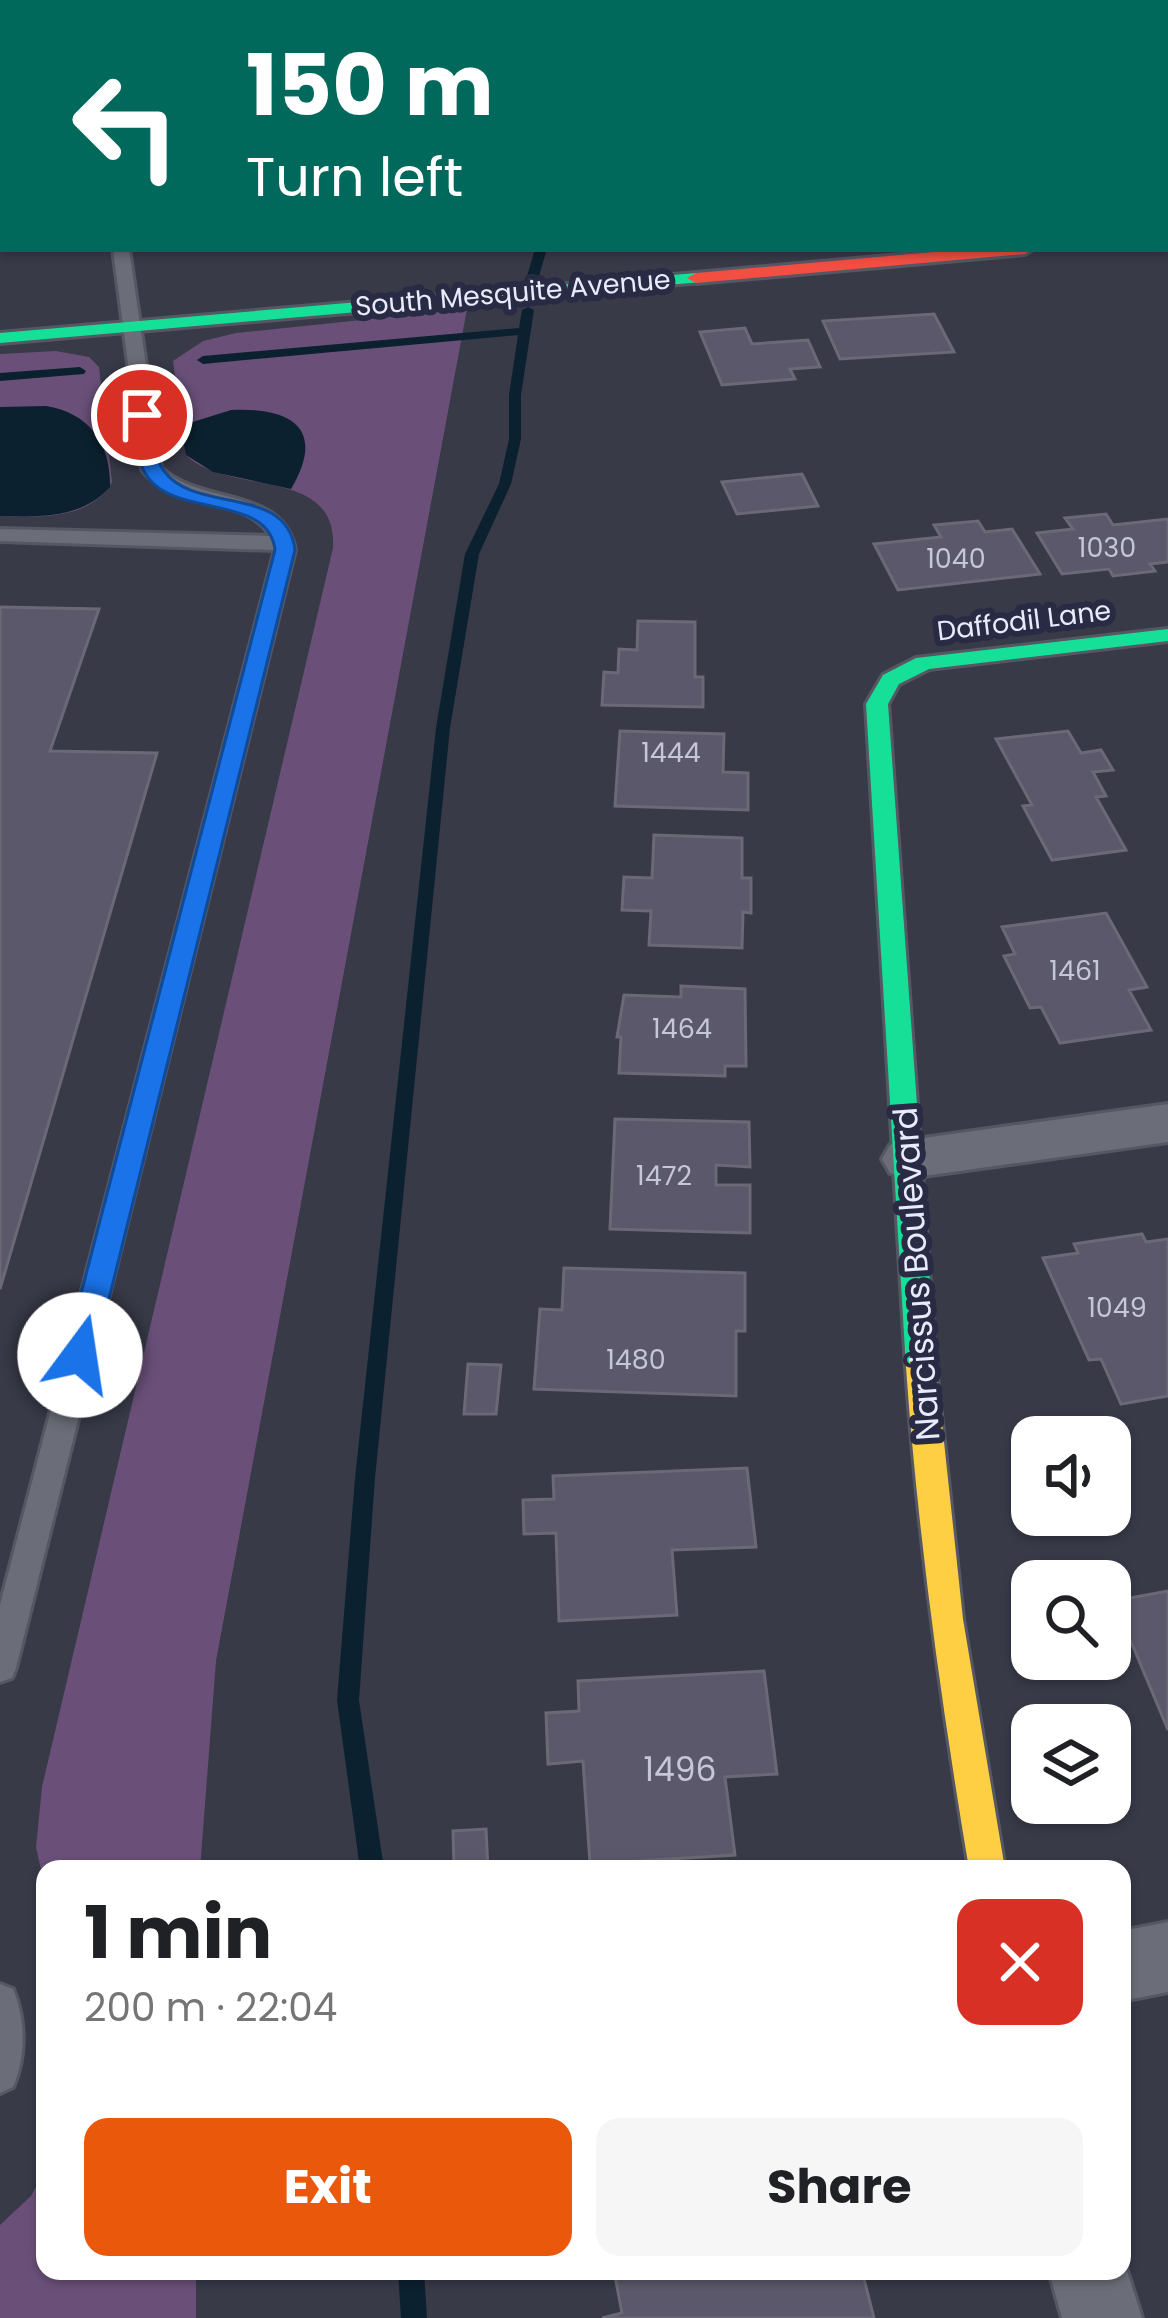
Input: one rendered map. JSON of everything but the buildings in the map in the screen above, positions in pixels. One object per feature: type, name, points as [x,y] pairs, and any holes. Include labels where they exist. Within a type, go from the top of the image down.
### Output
[{"type":"street","name":"South Mesquite Avenue","points":[[0,338],[991,252]]},
{"type":"street","name":"Daffodil Lane","points":[[891,680],[944,659],[1168,635]]},
{"type":"street","name":"Narcissus Boulevard","points":[[891,680],[880,692],[876,720],[930,1501],[950,1662],[985,1860]]},
{"type":"street","points":[[909,1159],[1168,1123]]},
{"type":"street","points":[[1131,1964],[1168,1957]]},
{"type":"street","points":[[1091,2280],[1102,2318]]},
{"type":"lane","points":[[0,1668],[284,542],[276,523],[267,517],[178,492],[158,478],[148,459],[122,252]]},
{"type":"lane","points":[[0,535],[284,542]]},
{"type":"lane","points":[[0,2002],[5,2030],[0,2074]]},
{"type":"shaded area","points":[[467,309],[216,1661],[201,1860],[39,1860],[42,1787],[333,548],[330,522],[318,504],[300,493],[205,468],[186,455],[173,361],[203,341],[236,333]]},
{"type":"shaded area","points":[[56,351],[89,357],[99,367],[112,482],[102,495],[77,510],[47,516],[0,516],[0,354]]},
{"type":"shaded area","points":[[36,2187],[36,2280],[196,2280],[196,2318],[0,2318],[0,2225]]},
{"type":"water","points":[[46,406],[74,415],[94,433],[106,457],[110,487],[73,511],[0,516],[0,407]]},
{"type":"water","points":[[231,410],[271,412],[297,425],[305,450],[291,489],[213,472],[186,455],[180,426]]},
{"type":"waterway","points":[[533,276],[540,252]]},
{"type":"waterway","points":[[525,331],[528,310]]},
{"type":"waterway","points":[[203,360],[525,331]]},
{"type":"waterway","points":[[371,1860],[348,1700],[365,1478],[443,728],[472,554],[505,484],[515,439],[515,395],[525,331]]},
{"type":"waterway","points":[[0,377],[80,371]]},
{"type":"waterway","points":[[412,2280],[414,2318]]},
{"type":"traffic: fast","points":[[0,338],[696,278]]},
{"type":"traffic: fast","points":[[921,1367],[877,704],[891,680],[924,663],[1168,635]]},
{"type":"traffic: slow","points":[[921,1367],[947,1619],[985,1860]]},
{"type":"traffic: jam","points":[[696,278],[991,252]]},
{"type":"route","points":[[80,1355],[285,550],[276,523],[267,517],[238,505],[178,492],[158,478],[148,459],[142,415]]}]
